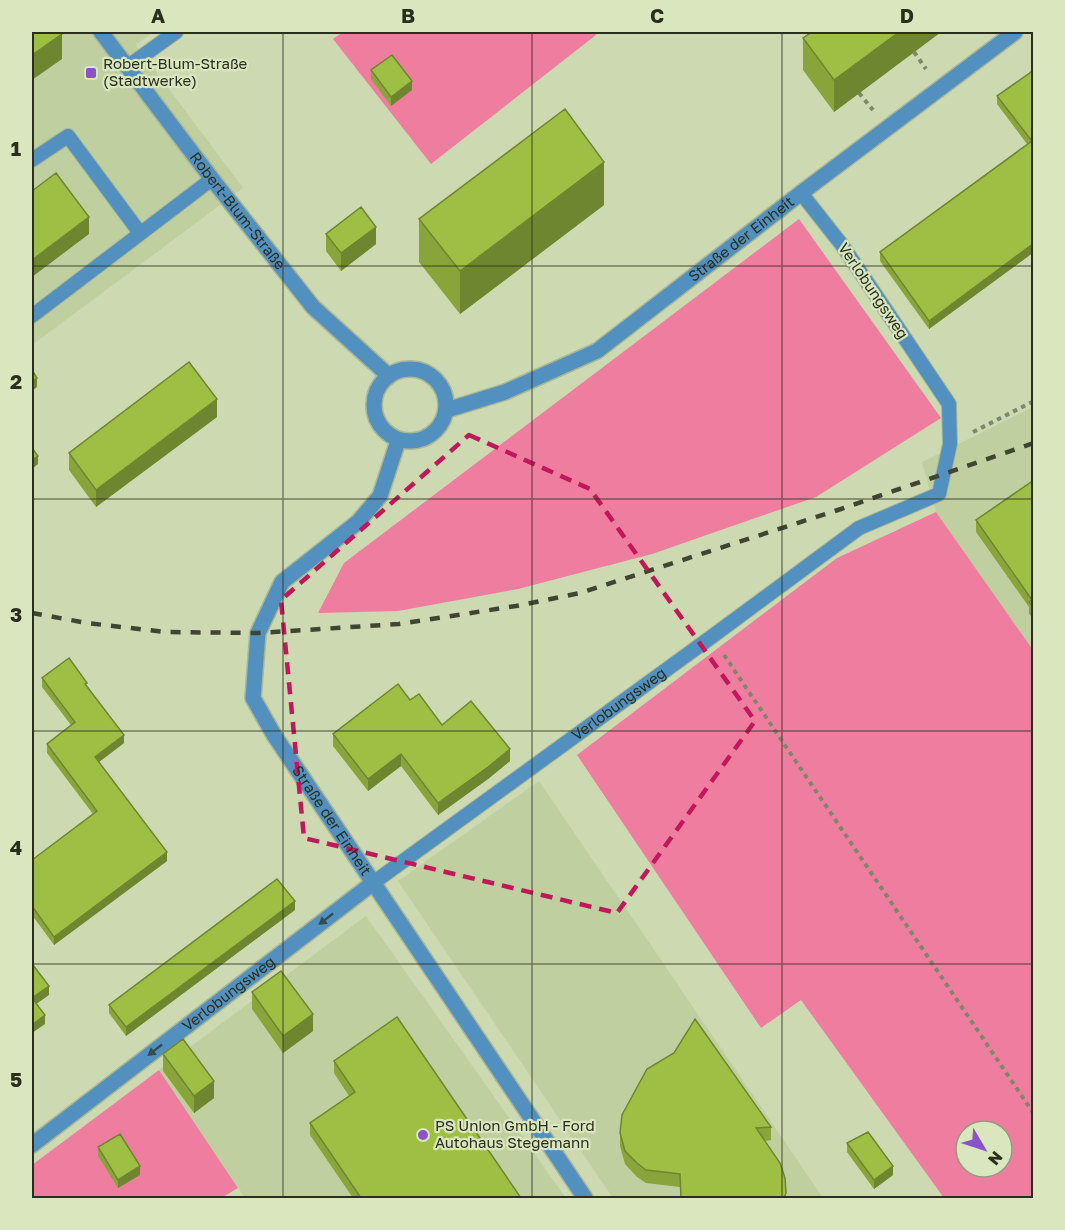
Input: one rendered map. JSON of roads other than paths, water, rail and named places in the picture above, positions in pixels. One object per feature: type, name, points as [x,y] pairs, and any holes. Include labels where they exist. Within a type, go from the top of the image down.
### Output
[{"type":"street","name":"Robert-Blum-Straße","points":[[101,32],[212,179],[313,307],[389,376]]},
{"type":"street","name":"Straße der Einheit","points":[[447,410],[505,392],[597,351],[801,193],[1015,32]]},
{"type":"street","points":[[405,369],[417,369],[433,377],[442,387],[447,410],[436,431],[423,440],[398,441],[380,427],[373,403],[380,384],[389,376],[405,369]]},
{"type":"street","name":"Straße der Einheit","points":[[398,441],[380,496],[358,522],[282,582],[258,633],[253,698],[274,735],[585,1198]]},
{"type":"street","name":"Verlobungsweg","points":[[32,1145],[373,883]]},
{"type":"lane","points":[[128,67],[176,32]]},
{"type":"lane","points":[[32,160],[68,136],[140,233]]},
{"type":"lane","points":[[32,316],[212,179]]},
{"type":"lane","name":"Verlobungsweg","points":[[373,883],[859,528],[939,494],[950,444],[948,404],[843,245],[801,193]]},
{"type":"railway","points":[[32,613],[87,623],[165,632],[258,633],[399,624],[516,606],[580,593],[841,509],[1034,443]]},
{"type":"place","name":"Robert-Blum-Straße (Stadtwerke)","points":[[91,73]]},
{"type":"place","name":"PS Union GmbH - Ford Autohaus Stegemann","points":[[423,1135]]}]
